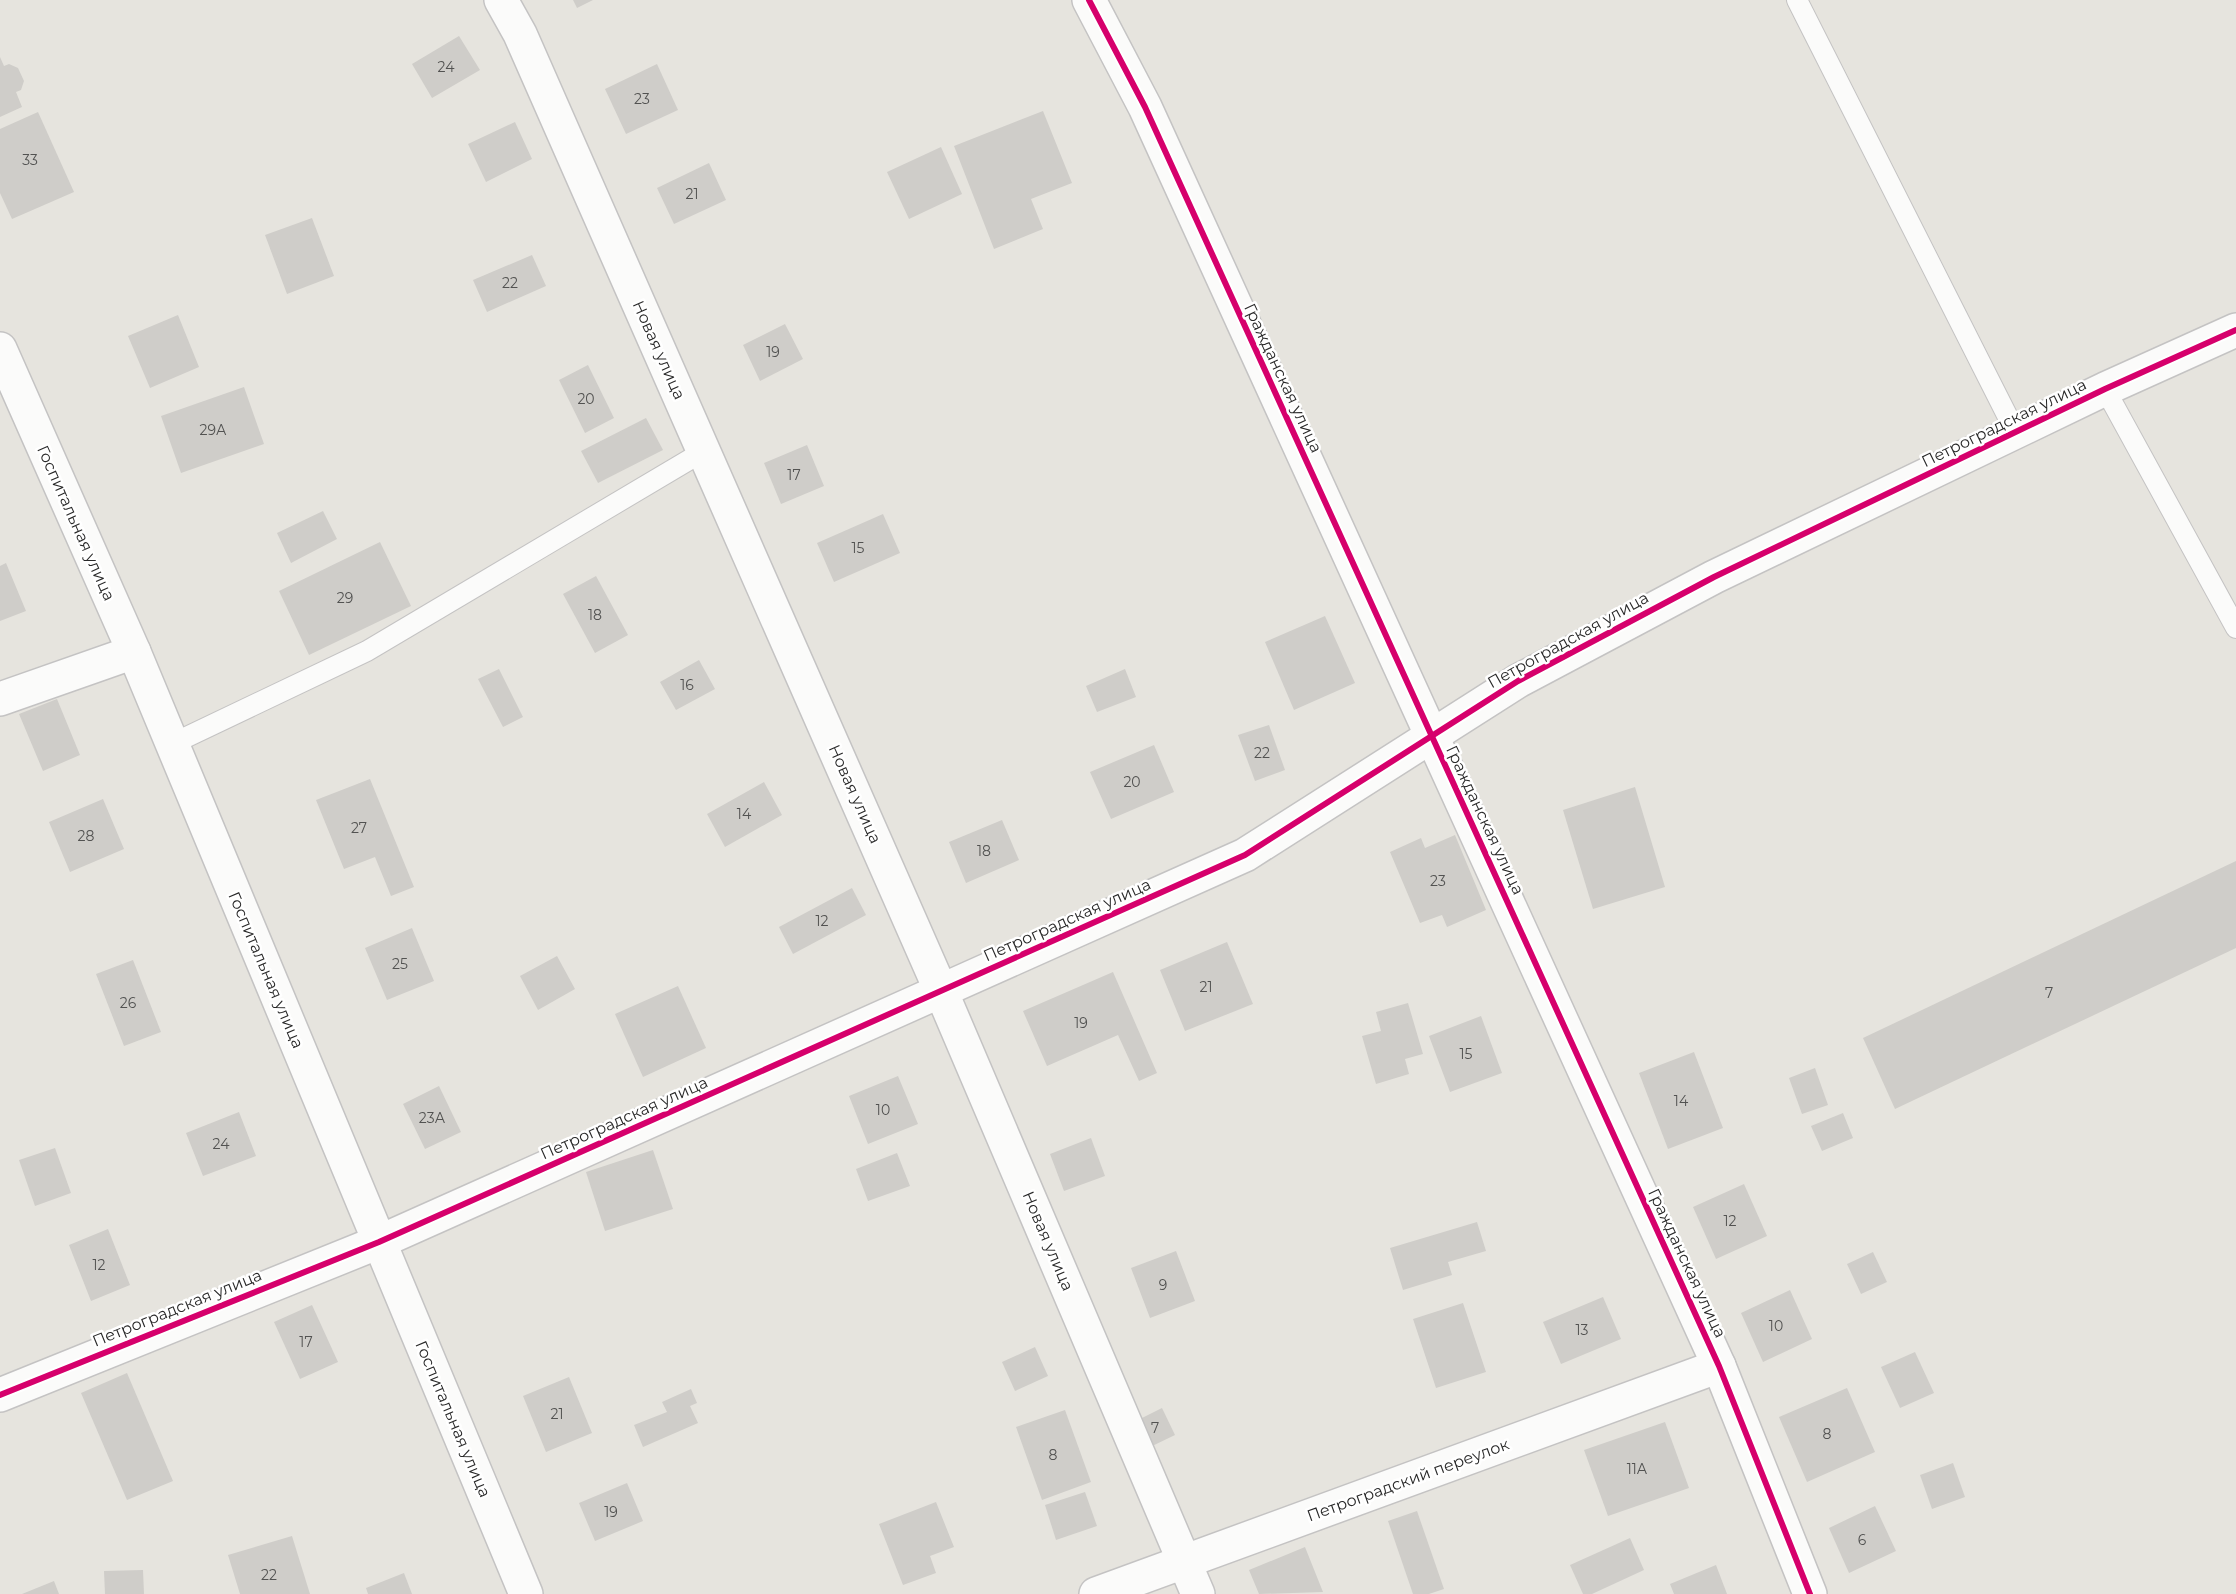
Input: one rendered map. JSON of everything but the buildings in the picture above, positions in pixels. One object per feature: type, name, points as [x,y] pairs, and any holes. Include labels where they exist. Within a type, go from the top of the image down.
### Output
[{"type":"street","name":"Новая улица","points":[[501,0],[520,34],[941,991],[1198,1594]]},
{"type":"street","name":"Гражданская улица","points":[[1089,0],[1145,107],[1719,1366],[1810,1594]]},
{"type":"street","name":"Петроградская улица","points":[[0,1395],[379,1242],[1245,855],[1518,681],[1714,577],[2105,389],[2236,330]]},
{"type":"street","name":"Госпитальная улица","points":[[0,349],[134,652],[526,1594]]},
{"type":"street","points":[[0,699],[134,652]]},
{"type":"street","name":"Петроградский переулок","points":[[1096,1594],[1719,1366]]},
{"type":"lane","points":[[1797,0],[2016,433]]},
{"type":"lane","points":[[2105,389],[2236,628]]},
{"type":"lane","points":[[171,744],[367,651],[704,451]]},
{"type":"cycle path","points":[[1089,0],[1145,107],[1719,1366],[1810,1594]]},
{"type":"cycle path","points":[[0,1395],[379,1242],[1245,855],[1518,681],[1714,577],[2105,389],[2236,330]]}]
